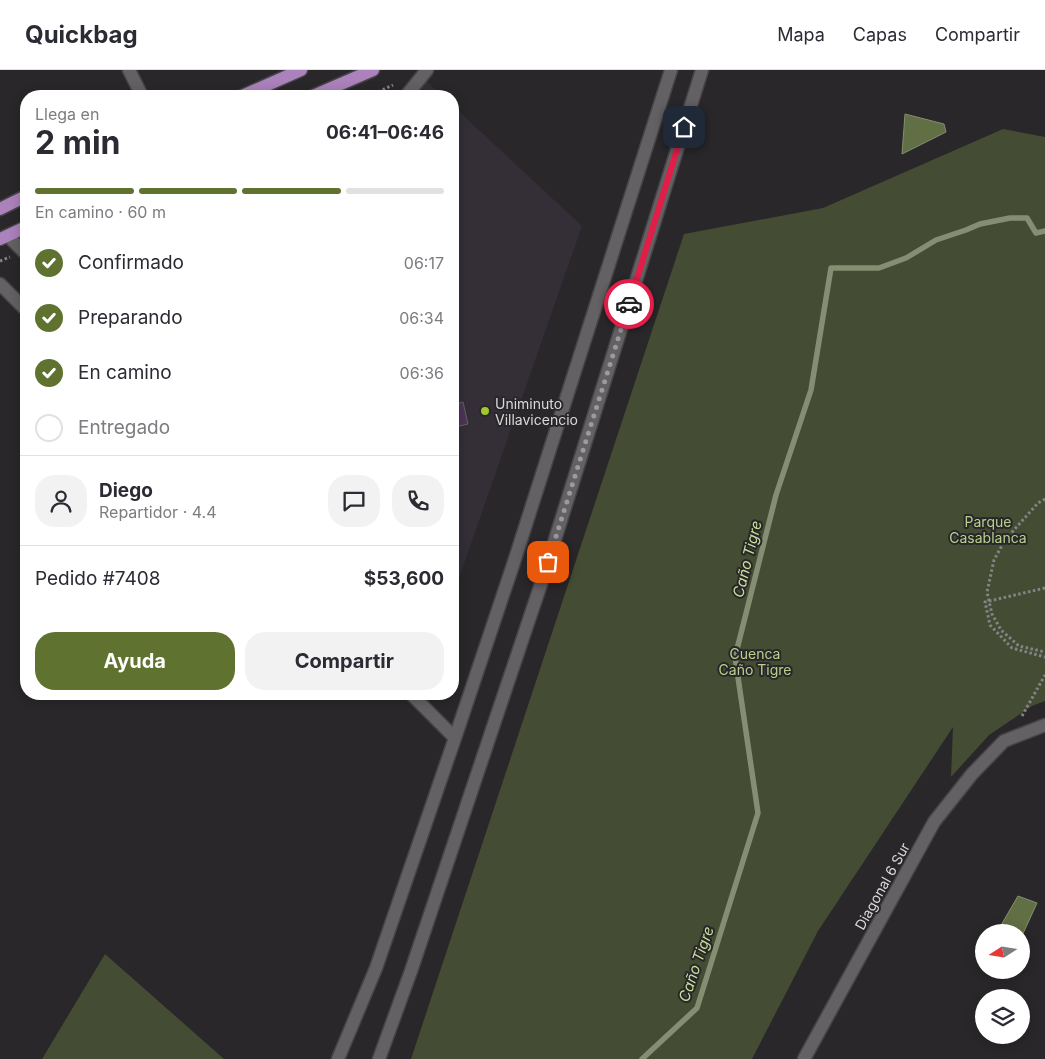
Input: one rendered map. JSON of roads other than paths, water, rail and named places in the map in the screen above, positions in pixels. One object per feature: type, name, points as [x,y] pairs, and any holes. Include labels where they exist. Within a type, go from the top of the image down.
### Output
[{"type":"main road","points":[[256,90],[301,70]]},
{"type":"main road","points":[[327,90],[373,70]]},
{"type":"main road","points":[[0,209],[20,199]]},
{"type":"main road","points":[[4,238],[20,230]]},
{"type":"street","points":[[129,70],[139,90]]},
{"type":"street","points":[[411,90],[427,70]]},
{"type":"street","points":[[338,1059],[376,968],[455,738],[513,565],[671,70]]},
{"type":"street","points":[[379,1059],[411,971],[542,581],[702,70]]},
{"type":"street","points":[[4,238],[20,250]]},
{"type":"street","points":[[0,284],[20,304]]},
{"type":"street","points":[[417,700],[455,738]]},
{"type":"street","name":"Diagonal 6 Sur","points":[[804,1059],[934,822],[972,774],[1004,741],[1045,725]]},
{"type":"waterway","name":"Caño Tigre","points":[[642,1059],[697,1008],[758,813],[735,657],[776,495],[811,390],[831,268],[879,268],[906,258],[936,240],[980,224],[1010,218],[1027,218],[1036,233],[1045,231]]},
{"type":"place","name":"Uniminuto Villavicencio","points":[[485,411]]},
{"type":"park label","name":"Parque Casablanca","points":[[988,530]]},
{"type":"park label","name":"Cuenca Caño Tigre","points":[[755,662]]}]
